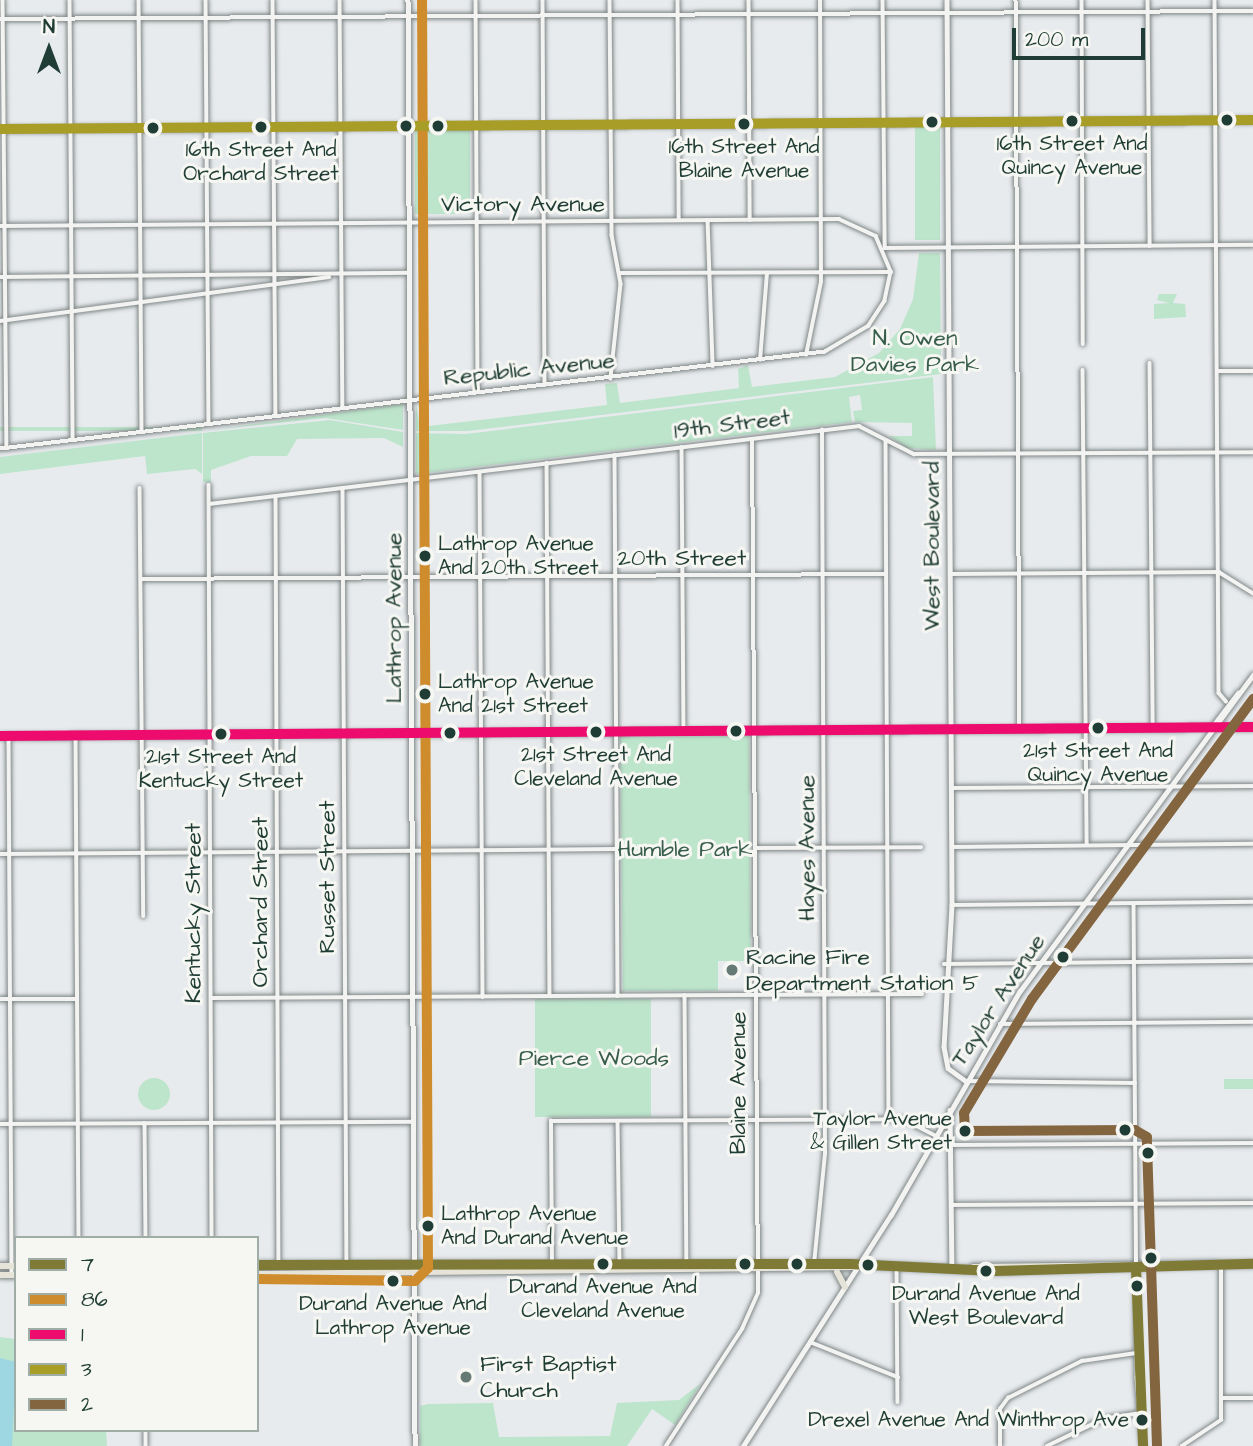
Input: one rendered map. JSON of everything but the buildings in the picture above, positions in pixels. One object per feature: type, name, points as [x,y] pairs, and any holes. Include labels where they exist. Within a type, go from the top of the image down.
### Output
[{"type":"main road","points":[[259,1265],[347,1265],[414,1270],[757,1269],[814,1264],[857,1267],[1253,1264]]},
{"type":"main road","points":[[334,1274],[347,1265]]},
{"type":"main road","points":[[259,1274],[687,1265],[837,1272],[857,1267]]},
{"type":"main road","points":[[0,1266],[14,1266]]},
{"type":"main road","points":[[837,1272],[845,1287]]},
{"type":"main road","points":[[0,1275],[14,1275]]},
{"type":"street","points":[[3,0],[6,448]]},
{"type":"street","points":[[70,0],[74,440]]},
{"type":"street","points":[[139,0],[142,432]]},
{"type":"street","points":[[206,0],[209,424]]},
{"type":"street","points":[[273,0],[276,415]]},
{"type":"street","points":[[340,0],[343,407]]},
{"type":"street","name":"Lathrop Avenue","points":[[408,0],[415,1446]]},
{"type":"street","points":[[476,0],[478,391]]},
{"type":"street","points":[[543,0],[545,385]]},
{"type":"street","points":[[610,0],[612,221],[621,273],[611,378]]},
{"type":"street","points":[[677,0],[679,220]]},
{"type":"street","points":[[749,0],[750,220]]},
{"type":"street","points":[[806,355],[821,272],[820,0]]},
{"type":"street","points":[[621,273],[891,272],[885,247],[883,0]]},
{"type":"street","name":"West Boulevard","points":[[947,0],[952,905],[944,964],[945,1060],[966,1082]]},
{"type":"street","points":[[1016,0],[1020,729]]},
{"type":"street","points":[[1082,0],[1083,344]]},
{"type":"street","points":[[1148,0],[1150,246]]},
{"type":"street","points":[[1215,0],[1219,693],[1226,701]]},
{"type":"street","points":[[2,19],[1253,11]]},
{"type":"street","points":[[2,129],[1253,120]]},
{"type":"street","name":"Victory Avenue","points":[[3,226],[821,219],[857,223],[885,247]]},
{"type":"street","points":[[708,220],[713,366]]},
{"type":"street","points":[[885,247],[1253,245]]},
{"type":"street","points":[[760,360],[767,272]]},
{"type":"street","name":"Republic Avenue","points":[[0,449],[410,398],[806,355],[839,347],[864,331],[881,307],[891,272]]},
{"type":"street","points":[[0,278],[410,274]]},
{"type":"street","points":[[0,321],[208,296],[342,275]]},
{"type":"street","points":[[1150,363],[1153,728]]},
{"type":"street","points":[[1083,370],[1087,845]]},
{"type":"street","points":[[1217,371],[1253,371]]},
{"type":"street","name":"19th Street","points":[[209,504],[868,426],[910,453],[1253,452]]},
{"type":"street","name":"Hayes Avenue","points":[[814,1264],[825,1119],[822,430]]},
{"type":"street","name":"Blaine Avenue","points":[[666,1446],[751,1312],[757,1269],[752,439]]},
{"type":"street","points":[[886,439],[889,1119]]},
{"type":"street","points":[[682,447],[684,732]]},
{"type":"street","points":[[615,455],[618,996]]},
{"type":"street","points":[[547,463],[550,996]]},
{"type":"street","points":[[480,472],[483,997]]},
{"type":"street","name":"Kentucky Street","points":[[209,485],[212,1236]]},
{"type":"street","points":[[140,488],[144,916]]},
{"type":"street","name":"Russet Street","points":[[343,488],[347,1265]]},
{"type":"street","name":"Orchard Street","points":[[276,496],[279,1265]]},
{"type":"street","points":[[950,574],[1218,572],[1253,593]]},
{"type":"street","name":"20th Street","points":[[142,579],[886,574]]},
{"type":"street","name":"Taylor Avenue","points":[[743,1446],[845,1287],[1000,1024],[1040,963],[1253,675]]},
{"type":"street","name":"Taylor Avenue","points":[[1212,727],[1226,701],[1238,693]]},
{"type":"street","points":[[0,736],[1253,727]]},
{"type":"street","points":[[9,736],[14,1275]]},
{"type":"street","points":[[76,736],[79,1236]]},
{"type":"street","points":[[951,788],[1253,786]]},
{"type":"street","points":[[952,847],[1253,844]]},
{"type":"street","points":[[755,848],[921,847]]},
{"type":"street","points":[[0,854],[617,849]]},
{"type":"street","points":[[952,905],[1253,902]]},
{"type":"street","points":[[1133,904],[1137,1353],[1143,1446]]},
{"type":"street","points":[[944,964],[1253,961]]},
{"type":"street","points":[[211,998],[922,994]]},
{"type":"street","points":[[685,995],[687,1265]]},
{"type":"street","points":[[0,999],[77,999]]},
{"type":"street","points":[[1000,1024],[1253,1022]]},
{"type":"street","points":[[966,1082],[1135,1083]]},
{"type":"street","points":[[950,1109],[952,1266]]},
{"type":"street","points":[[552,1266],[551,1121],[889,1119],[907,1120],[936,1136]]},
{"type":"street","points":[[618,1121],[620,1266]]},
{"type":"street","points":[[0,1124],[414,1122]]},
{"type":"street","points":[[145,1123],[146,1236]]},
{"type":"street","points":[[951,1145],[1253,1143]]},
{"type":"street","points":[[952,1205],[1253,1203]]},
{"type":"street","points":[[1182,1446],[1217,1427],[1221,1398],[1219,1264]]},
{"type":"street","points":[[897,1267],[898,1402]]},
{"type":"street","points":[[810,1342],[898,1377]]},
{"type":"street","points":[[1000,1446],[1000,1409],[1008,1398],[1082,1361],[1137,1353]]},
{"type":"street","points":[[1221,1398],[1253,1398]]},
{"type":"street","points":[[1047,1446],[1103,1419],[1139,1413]]},
{"type":"green space","points":[[915,127],[940,127],[940,240],[915,240]]},
{"type":"green space","points":[[415,130],[470,130],[470,214],[415,214]]},
{"type":"green space","name":"N. Owen Davies Park","points":[[919,253],[940,253],[941,374],[468,431],[416,431],[416,403],[420,427],[607,405],[605,384],[617,383],[620,403],[739,388],[738,369],[748,365],[752,387],[835,377],[879,353],[900,329],[913,299]]},
{"type":"green space","points":[[1159,294],[1177,294],[1173,303],[1185,304],[1186,317],[1154,319],[1154,304],[1169,303],[1157,300]]},
{"type":"green space","points":[[933,377],[936,450],[907,448],[889,436],[912,436],[912,423],[855,422],[853,411],[862,410],[860,395],[849,397],[852,422],[416,474],[416,433],[466,434]]},
{"type":"green space","points":[[403,404],[403,430],[325,418],[203,431]]},
{"type":"green space","points":[[330,420],[403,432],[403,447],[384,438],[297,439],[287,456],[251,456],[211,470],[211,482],[203,482],[203,433]]},
{"type":"green space","points":[[0,427],[202,427],[202,431],[0,431]]},
{"type":"green space","points":[[202,433],[202,474],[195,469],[147,474],[145,456],[0,474],[0,457]]},
{"type":"green space","name":"Humble Park","points":[[749,736],[751,961],[718,961],[718,991],[623,991],[620,737]]},
{"type":"green space","name":"Pierce Woods","points":[[535,999],[651,999],[651,1117],[535,1117]]},
{"type":"green space","points":[[154,1078],[165,1083],[170,1094],[165,1105],[154,1110],[143,1105],[138,1094],[143,1083]]},
{"type":"green space","points":[[1224,1079],[1253,1079],[1253,1089],[1224,1089]]},
{"type":"green space","points":[[0,1337],[14,1339],[14,1432],[106,1432],[107,1446],[0,1446]]},
{"type":"green space","points":[[701,1383],[675,1425],[652,1409],[627,1446],[420,1446],[420,1406],[428,1404],[493,1403],[499,1437],[610,1436],[617,1403],[679,1400]]},
{"type":"water","points":[[0,1358],[14,1362],[14,1404],[12,1446],[0,1446]]},
{"type":"transit line","name":"86","points":[[259,1279],[415,1281],[428,1268],[422,0]]},
{"type":"transit line","name":"3","points":[[0,129],[1253,120]]},
{"type":"transit line","name":"2","points":[[1157,1446],[1147,1137],[1135,1130],[965,1131],[964,1113],[1032,999],[1253,699]]},
{"type":"transit line","name":"1","points":[[0,736],[1253,727]]},
{"type":"transit line","name":"7","points":[[259,1265],[850,1264],[995,1271],[1253,1264]]},
{"type":"transit line","name":"7","points":[[1136,1269],[1143,1446]]},
{"type":"place","name":"16th Street And Quincy Avenue","points":[[1072,121]]},
{"type":"place","name":"16th Street And Blaine Avenue","points":[[744,124]]},
{"type":"place","name":"16th Street And Orchard Street","points":[[261,127]]},
{"type":"place","name":"Lathrop Avenue And 20th Street","points":[[425,556]]},
{"type":"place","name":"Lathrop Avenue And 21st Street","points":[[425,694]]},
{"type":"place","name":"21st Street And Quincy Avenue","points":[[1098,728]]},
{"type":"place","name":"21st Street And Cleveland Avenue","points":[[596,732]]},
{"type":"place","name":"21st Street And Kentucky Street","points":[[221,734]]},
{"type":"place","name":"Racine Fire Department Station 5","points":[[732,970]]},
{"type":"place","name":"Taylor Avenue & Gillen Street","points":[[965,1131]]},
{"type":"place","name":"Lathrop Avenue And Durand Avenue","points":[[428,1226]]},
{"type":"place","name":"Durand Avenue And Cleveland Avenue","points":[[603,1264]]},
{"type":"place","name":"Durand Avenue And West Boulevard","points":[[986,1271]]},
{"type":"place","name":"Durand Avenue And Lathrop Avenue","points":[[393,1281]]},
{"type":"place","name":"First Baptist Church","points":[[466,1377]]},
{"type":"place","name":"Drexel Avenue And Winthrop Ave","points":[[1142,1420]]}]
